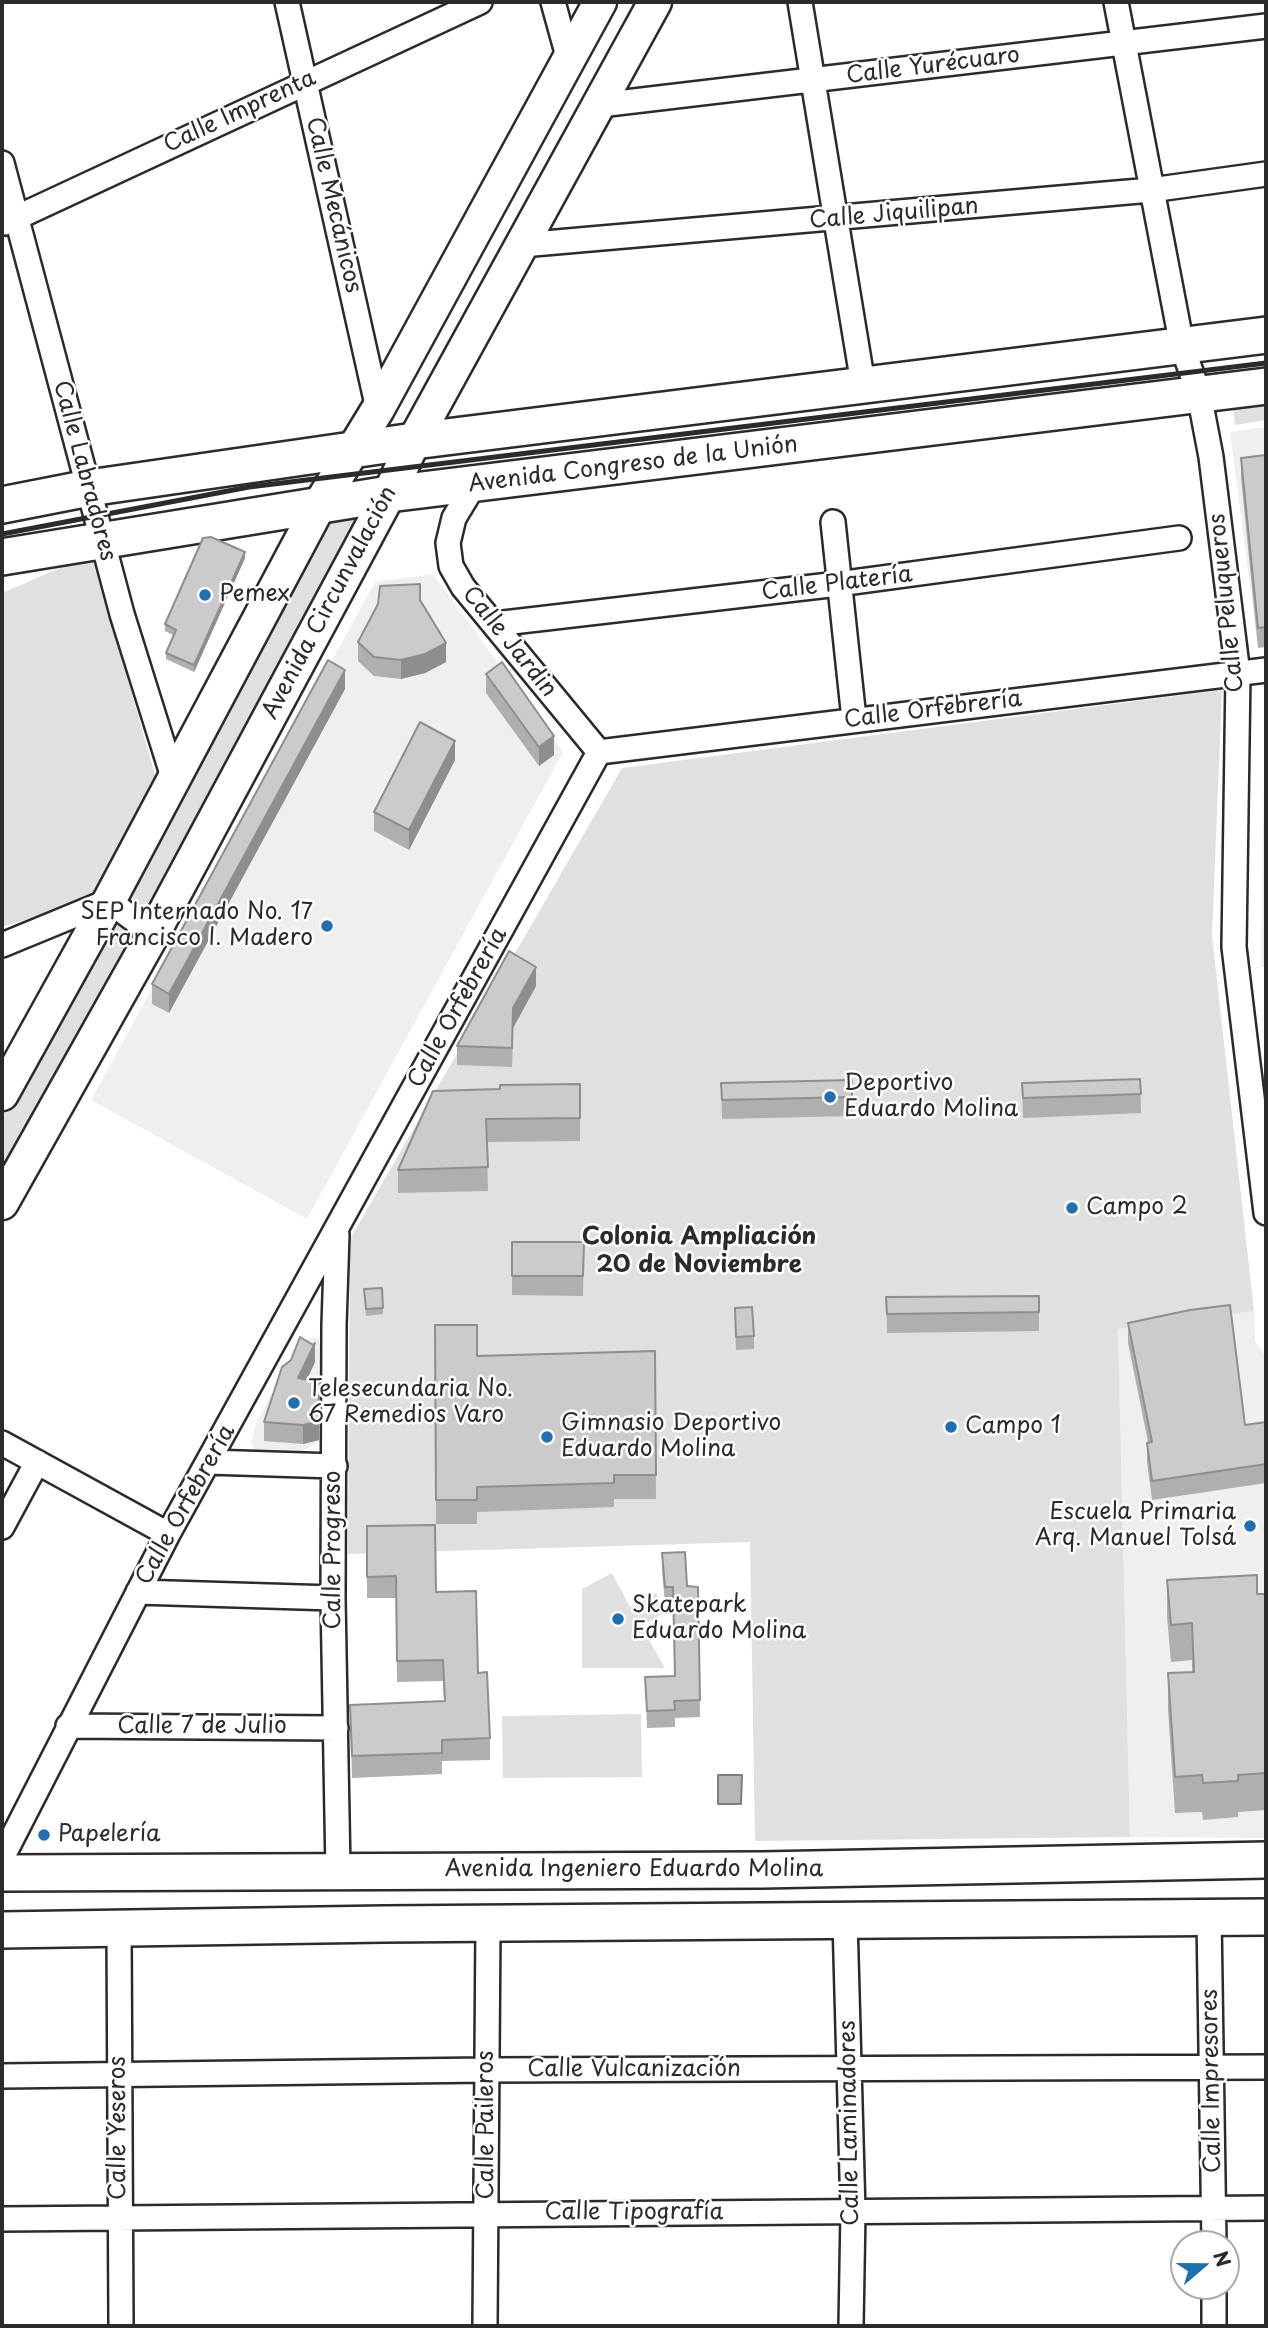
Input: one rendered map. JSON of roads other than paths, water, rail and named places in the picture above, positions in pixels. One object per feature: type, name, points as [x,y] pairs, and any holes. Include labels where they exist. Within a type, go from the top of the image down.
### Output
[{"type":"main road","points":[[2,1094],[109,901],[320,504],[378,409],[600,2]]},
{"type":"main road","name":"Avenida Circunvalación","points":[[2,1203],[153,934],[389,494],[414,441],[655,2]]},
{"type":"main road","points":[[2,505],[89,488],[414,441],[1266,335]]},
{"type":"main road","name":"Avenida Congreso de la Unión","points":[[2,557],[389,494],[1266,386]]},
{"type":"main road","name":"Avenida Ingeniero Eduardo Molina","points":[[2,1873],[762,1870],[1266,1860]]},
{"type":"main road","points":[[2,1930],[1266,1917]]},
{"type":"street","name":"Calle Mecánicos","points":[[287,2],[378,409]]},
{"type":"street","name":"Calle Imprenta","points":[[9,221],[305,81],[480,2]]},
{"type":"street","points":[[553,2],[569,60]]},
{"type":"street","points":[[800,2],[863,384]]},
{"type":"street","name":"Calle Peluqueros","points":[[1116,2],[1182,346],[1199,394],[1211,457],[1238,674],[1234,947],[1266,1213]]},
{"type":"street","name":"Calle Yurécuaro","points":[[600,105],[1266,26]]},
{"type":"street","name":"Calle Labradores","points":[[2,163],[9,221],[173,777]]},
{"type":"street","name":"Calle Jiquilipan","points":[[522,244],[836,220],[1151,190],[1266,174]]},
{"type":"street","name":"Calle Jardin","points":[[474,485],[454,518],[448,543],[451,566],[463,587],[599,751]]},
{"type":"street","points":[[832,522],[854,719]]},
{"type":"street","name":"Calle Platería","points":[[495,624],[838,584],[1179,538]]},
{"type":"street","points":[[2,571],[48,548]]},
{"type":"street","name":"Calle Orfebrería","points":[[2,1858],[169,1534],[599,751],[1266,670]]},
{"type":"street","points":[[2,945],[109,901],[153,934]]},
{"type":"street","name":"Calle Progreso","points":[[338,1229],[334,1325],[332,1598],[338,1871]]},
{"type":"street","points":[[2,1443],[169,1534]]},
{"type":"street","points":[[2,1527],[37,1462]]},
{"type":"street","points":[[208,1462],[335,1466]]},
{"type":"street","points":[[138,1592],[332,1598]]},
{"type":"street","name":"Calle 7 de Julio","points":[[68,1726],[335,1728]]},
{"type":"street","name":"Calle Impresores","points":[[1209,1917],[1213,2230]]},
{"type":"street","name":"Calle Laminadores","points":[[845,1920],[853,2212],[852,2326]]},
{"type":"street","name":"Calle Paileros","points":[[485,2326],[488,1924]]},
{"type":"street","name":"Calle Yeseros","points":[[119,1929],[121,2326]]},
{"type":"street","name":"Calle Vulcanización","points":[[2,2076],[486,2070],[1266,2067]]},
{"type":"street","name":"Calle Tipografía","points":[[2,2219],[1266,2208]]},
{"type":"street","points":[[1214,2300],[1214,2326]]},
{"type":"railway","points":[[2,534],[249,487],[1266,363]]},
{"type":"place","name":"Pemex","points":[[205,595]]},
{"type":"place","name":"SEP Internado No. 17 Francisco I. Madero","points":[[327,926]]},
{"type":"place","name":"Deportivo Eduardo Molina","points":[[830,1097]]},
{"type":"place","name":"Campo 2","points":[[1072,1208]]},
{"type":"place","name":"Telesecundaria No. 67 Remedios Varo","points":[[294,1403]]},
{"type":"place","name":"Campo 1","points":[[951,1427]]},
{"type":"place","name":"Gimnasio Deportivo Eduardo Molina","points":[[547,1437]]},
{"type":"place","name":"Escuela Primaria Arq. Manuel Tolsá","points":[[1250,1526]]},
{"type":"place","name":"Skatepark Eduardo Molina","points":[[618,1619]]},
{"type":"place","name":"Papelería","points":[[44,1835]]},
{"type":"district","name":"Colonia Ampliación 20 de Noviembre","points":[[699,1251]]}]
